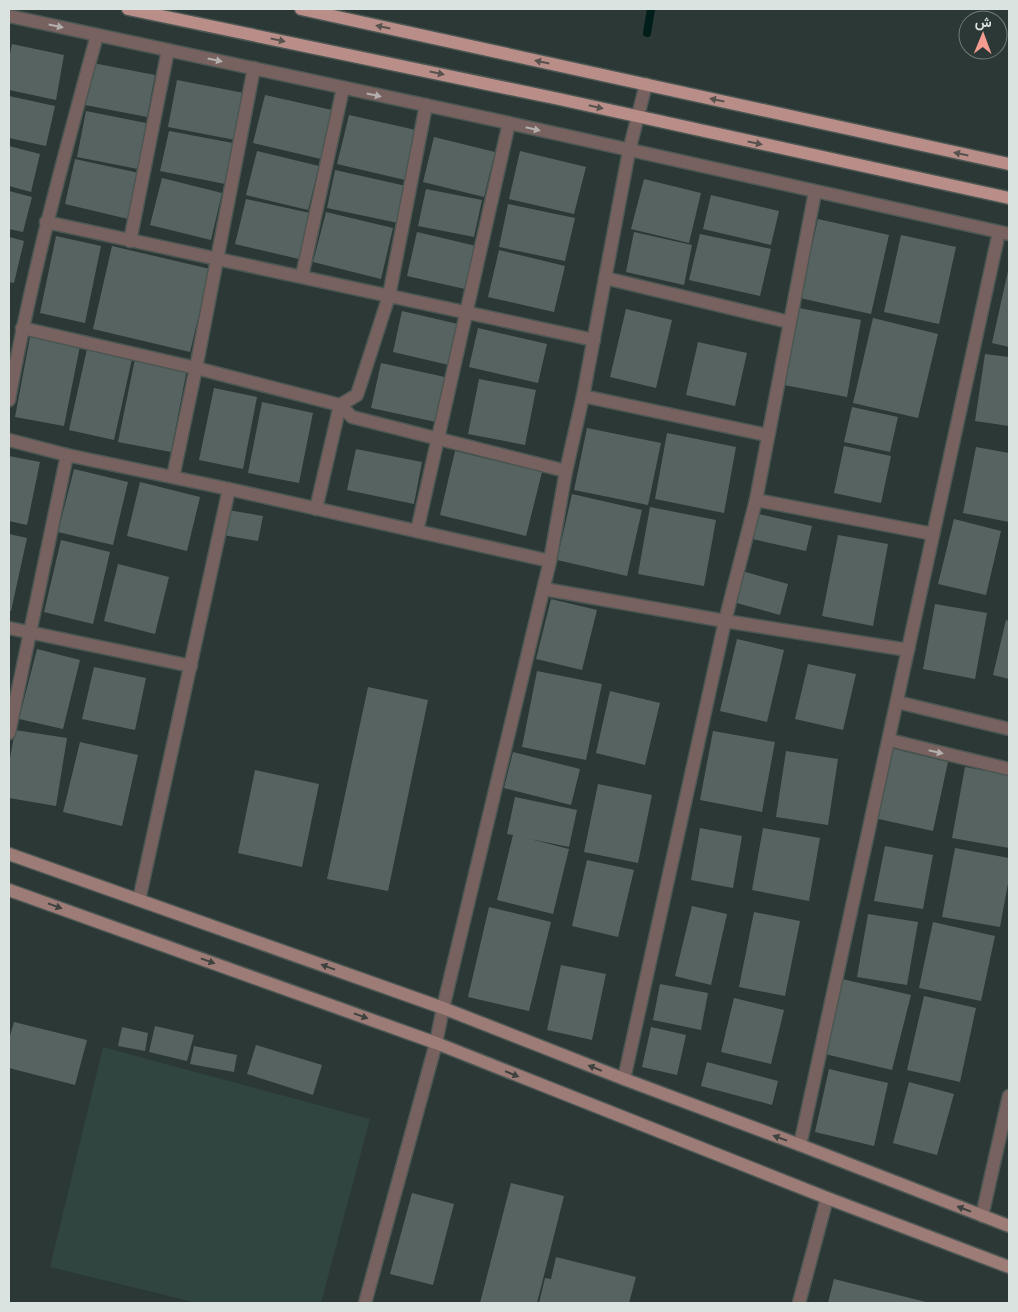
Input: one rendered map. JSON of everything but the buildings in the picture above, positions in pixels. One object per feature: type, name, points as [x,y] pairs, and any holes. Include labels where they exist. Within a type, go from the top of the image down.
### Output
[{"type":"main road","points":[[128,9],[559,99],[1009,198]]},
{"type":"main road","points":[[301,9],[1009,164]]},
{"type":"main road","points":[[9,854],[442,1008],[1009,1226]]},
{"type":"main road","points":[[9,890],[436,1043],[827,1198],[1009,1267]]},
{"type":"street","points":[[9,16],[426,105],[1004,233],[933,534],[800,1145]]},
{"type":"street","points":[[9,399],[22,328],[46,222],[97,35]]},
{"type":"street","points":[[130,241],[168,50]]},
{"type":"street","points":[[173,477],[254,68]]},
{"type":"street","points":[[365,1303],[436,1043],[442,1008],[544,589],[566,471],[594,340],[629,151],[646,84]]},
{"type":"street","points":[[302,276],[343,88]]},
{"type":"street","points":[[316,509],[340,405],[357,395],[388,296],[426,105]]},
{"type":"street","points":[[417,531],[508,123]]},
{"type":"street","points":[[624,1079],[725,621],[756,500],[815,192]]},
{"type":"street","points":[[46,222],[594,340]]},
{"type":"street","points":[[605,278],[789,322]]},
{"type":"street","points":[[22,328],[196,368],[340,405],[352,417],[438,437],[566,471]]},
{"type":"street","points":[[583,396],[767,435]]},
{"type":"street","points":[[9,440],[67,455],[229,489],[550,561]]},
{"type":"street","points":[[9,733],[67,455]]},
{"type":"street","points":[[139,900],[229,489]]},
{"type":"street","points":[[756,500],[933,534]]},
{"type":"street","points":[[544,589],[725,621],[908,650]]},
{"type":"street","points":[[9,628],[191,666]]},
{"type":"street","points":[[897,702],[1009,729]]},
{"type":"street","points":[[889,740],[1009,769]]},
{"type":"street","points":[[982,1216],[1009,1096]]},
{"type":"street","points":[[799,1303],[827,1198]]},
{"type":"shaded area","points":[[103,1047],[370,1119],[321,1303],[197,1303],[50,1267]]},
{"type":"waterway","points":[[647,33],[651,9]]}]
